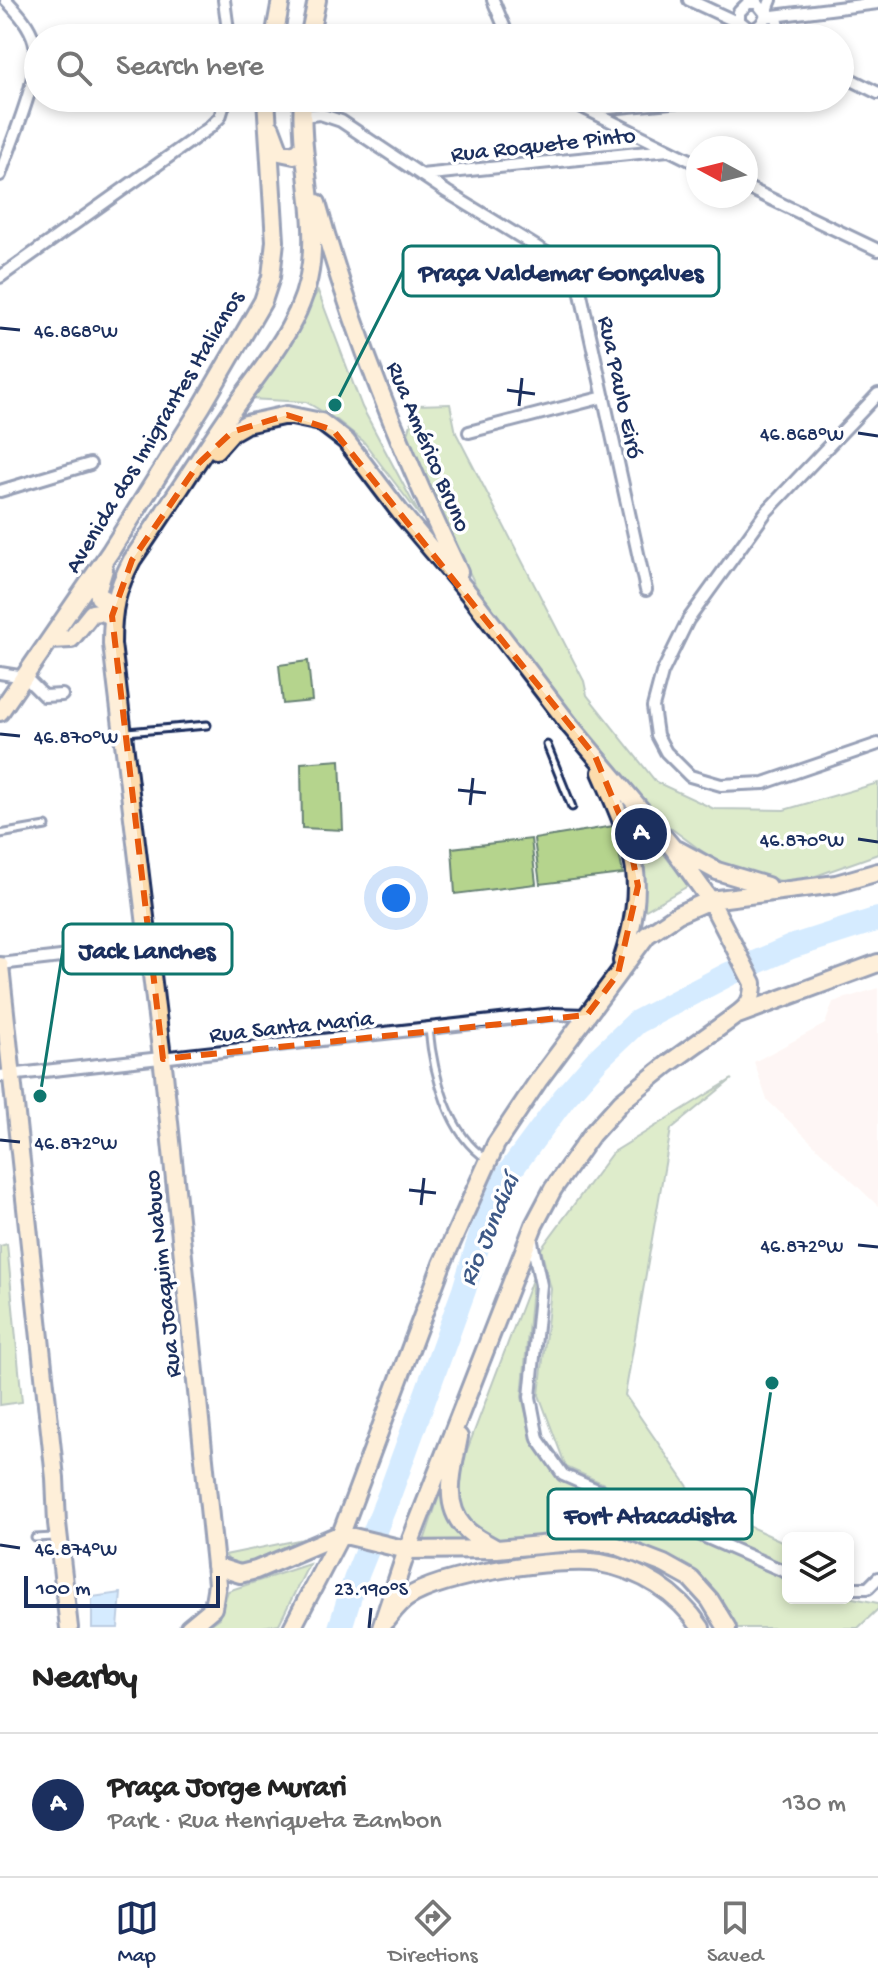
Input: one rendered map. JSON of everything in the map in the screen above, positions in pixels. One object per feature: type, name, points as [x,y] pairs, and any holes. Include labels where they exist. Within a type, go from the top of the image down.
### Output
[{"type":"main road","points":[[277,24],[281,0]]},
{"type":"main road","points":[[312,24],[317,0]]},
{"type":"main road","name":"Avenida dos Imigrantes Italianos","points":[[0,712],[110,552],[202,406],[263,301],[271,277],[275,241],[266,112]]},
{"type":"main road","points":[[268,112],[280,152],[294,155],[304,146]]},
{"type":"main road","name":"Avenida dos Imigrantes Italianos","points":[[112,644],[113,609],[121,581],[132,560],[279,346],[300,310],[311,263],[309,175],[302,112]]},
{"type":"main road","name":"Rua Américo Bruno","points":[[309,175],[334,265],[393,430],[470,595]]},
{"type":"main road","points":[[199,463],[232,432],[246,424],[287,415],[321,422],[346,441],[595,756],[673,848],[710,900],[753,983],[749,1006],[668,1064],[612,1112],[573,1157],[553,1189],[530,1235],[466,1397],[407,1550],[382,1626]]},
{"type":"main road","points":[[110,552],[98,589],[99,597],[113,609]]},
{"type":"main road","points":[[50,640],[71,639],[92,613],[113,609]]},
{"type":"main road","name":"Rua Joaquim Nabuco","points":[[112,644],[163,1059],[217,1584],[213,1608],[189,1628]]},
{"type":"main road","points":[[595,756],[636,862],[638,886],[633,929],[618,974]]},
{"type":"main road","points":[[673,848],[717,871],[756,885],[792,890]]},
{"type":"main road","points":[[292,1628],[344,1535],[442,1264],[496,1144],[538,1081],[647,935],[678,914],[710,900],[836,884],[878,872]]},
{"type":"main road","points":[[735,1016],[878,963]]},
{"type":"main road","points":[[0,965],[6,1076],[55,1478],[69,1628]]},
{"type":"main road","points":[[466,1397],[450,1495],[453,1510],[465,1529],[497,1549]]},
{"type":"main road","points":[[215,1566],[240,1574],[344,1535],[407,1550],[497,1549],[584,1541],[612,1544],[691,1579],[710,1600],[727,1628]]},
{"type":"main road","points":[[382,1626],[408,1598],[434,1586],[519,1568],[575,1562],[601,1563],[648,1579],[672,1595],[701,1628]]},
{"type":"street","points":[[6,0],[26,24]]},
{"type":"street","points":[[224,0],[227,24]]},
{"type":"street","points":[[493,0],[503,24]]},
{"type":"street","points":[[689,0],[739,24]]},
{"type":"street","points":[[761,24],[769,16],[771,0]]},
{"type":"street","points":[[744,24],[739,12],[746,2],[760,6],[773,24]]},
{"type":"street","points":[[769,16],[878,3]]},
{"type":"street","points":[[854,81],[878,93]]},
{"type":"street","points":[[854,85],[859,84]]},
{"type":"street","points":[[0,175],[24,103]]},
{"type":"street","points":[[0,277],[209,128],[222,112]]},
{"type":"street","points":[[590,112],[686,158]]},
{"type":"street","name":"Rua Paulo Eiró","points":[[302,116],[320,114],[341,121],[421,175],[576,271],[646,590]]},
{"type":"street","name":"Rua Roquete Pinto","points":[[421,175],[668,150]]},
{"type":"street","points":[[758,193],[878,250]]},
{"type":"street","points":[[878,394],[766,512],[705,596],[671,651],[653,707],[657,735],[666,752],[690,776],[721,785],[764,783],[878,744]]},
{"type":"street","points":[[469,432],[604,397]]},
{"type":"street","points":[[2,487],[90,464]]},
{"type":"street","points":[[0,673],[25,677],[44,696],[62,695]]},
{"type":"street","points":[[0,965],[147,947]]},
{"type":"street","name":"Rua Santa Maria","points":[[6,1076],[554,1014],[587,1015]]},
{"type":"street","points":[[530,1235],[541,1285],[530,1397],[538,1439],[563,1475],[782,1570]]},
{"type":"street","points":[[854,1588],[868,1588],[878,1578]]},
{"type":"lane","points":[[122,733],[207,725]]},
{"type":"lane","points":[[547,745],[572,807]]},
{"type":"lane","points":[[0,834],[46,826]]},
{"type":"lane","points":[[429,1029],[430,1045],[444,1097],[457,1130],[472,1150],[489,1160]]},
{"type":"lane","points":[[35,1538],[59,1536]]},
{"type":"highlighted area","points":[[287,415],[333,430],[595,756],[628,835],[638,886],[618,974],[587,1015],[163,1059],[112,616],[132,560],[199,463],[232,432]]},
{"type":"shaded area","points":[[878,988],[878,1206],[767,1100],[754,1062],[825,1024],[833,1002]]},
{"type":"green space","points":[[318,291],[362,407],[420,516],[363,441],[337,420],[306,402],[249,399]]},
{"type":"green space","points":[[450,404],[456,433],[584,681],[587,695],[656,782],[714,809],[784,810],[878,783],[878,854],[793,884],[722,866],[664,823],[552,688],[476,586],[413,456],[407,437],[417,405]]},
{"type":"green space","points":[[308,661],[312,701],[283,704],[279,665]]},
{"type":"green space","points":[[340,760],[343,830],[302,828],[301,763]]},
{"type":"green space","points":[[622,799],[688,886],[642,912],[643,869]]},
{"type":"green space","points":[[614,826],[623,874],[540,884],[534,839]]},
{"type":"green space","points":[[531,839],[536,884],[455,894],[452,848]]},
{"type":"green space","points":[[732,1079],[671,1129],[625,1395],[700,1504],[782,1541],[782,1563],[566,1467],[539,1395],[551,1289],[541,1249],[612,1153]]},
{"type":"green space","points":[[7,1244],[22,1402],[0,1405],[0,1246]]},
{"type":"green space","points":[[533,1277],[522,1397],[532,1439],[559,1478],[782,1577],[782,1604],[854,1604],[854,1598],[878,1603],[878,1609],[858,1628],[734,1628],[700,1578],[678,1561],[595,1534],[496,1543],[467,1524],[458,1497],[461,1466]]},
{"type":"green space","points":[[452,1457],[447,1494],[483,1545],[422,1547]]},
{"type":"green space","points":[[313,1537],[296,1548],[255,1564],[234,1567],[225,1555]]},
{"type":"green space","points":[[309,1564],[279,1624],[257,1628],[205,1628],[219,1618],[228,1591]]},
{"type":"water","points":[[121,1593],[118,1628],[92,1628],[92,1597]]},
{"type":"waterway","name":"Rio Jundiaí","points":[[340,1628],[355,1580],[464,1290],[486,1218],[502,1182],[564,1098],[598,1059],[637,1022],[729,974],[791,947],[878,919]]},
{"type":"place","name":"Praça Valdemar Gonçalves","points":[[335,405]]},
{"type":"place","name":"Praça Jorge Murari","points":[[641,834]]},
{"type":"place","name":"Jack Lanches","points":[[40,1096]]},
{"type":"place","name":"Fort Atacadista","points":[[772,1383]]}]
